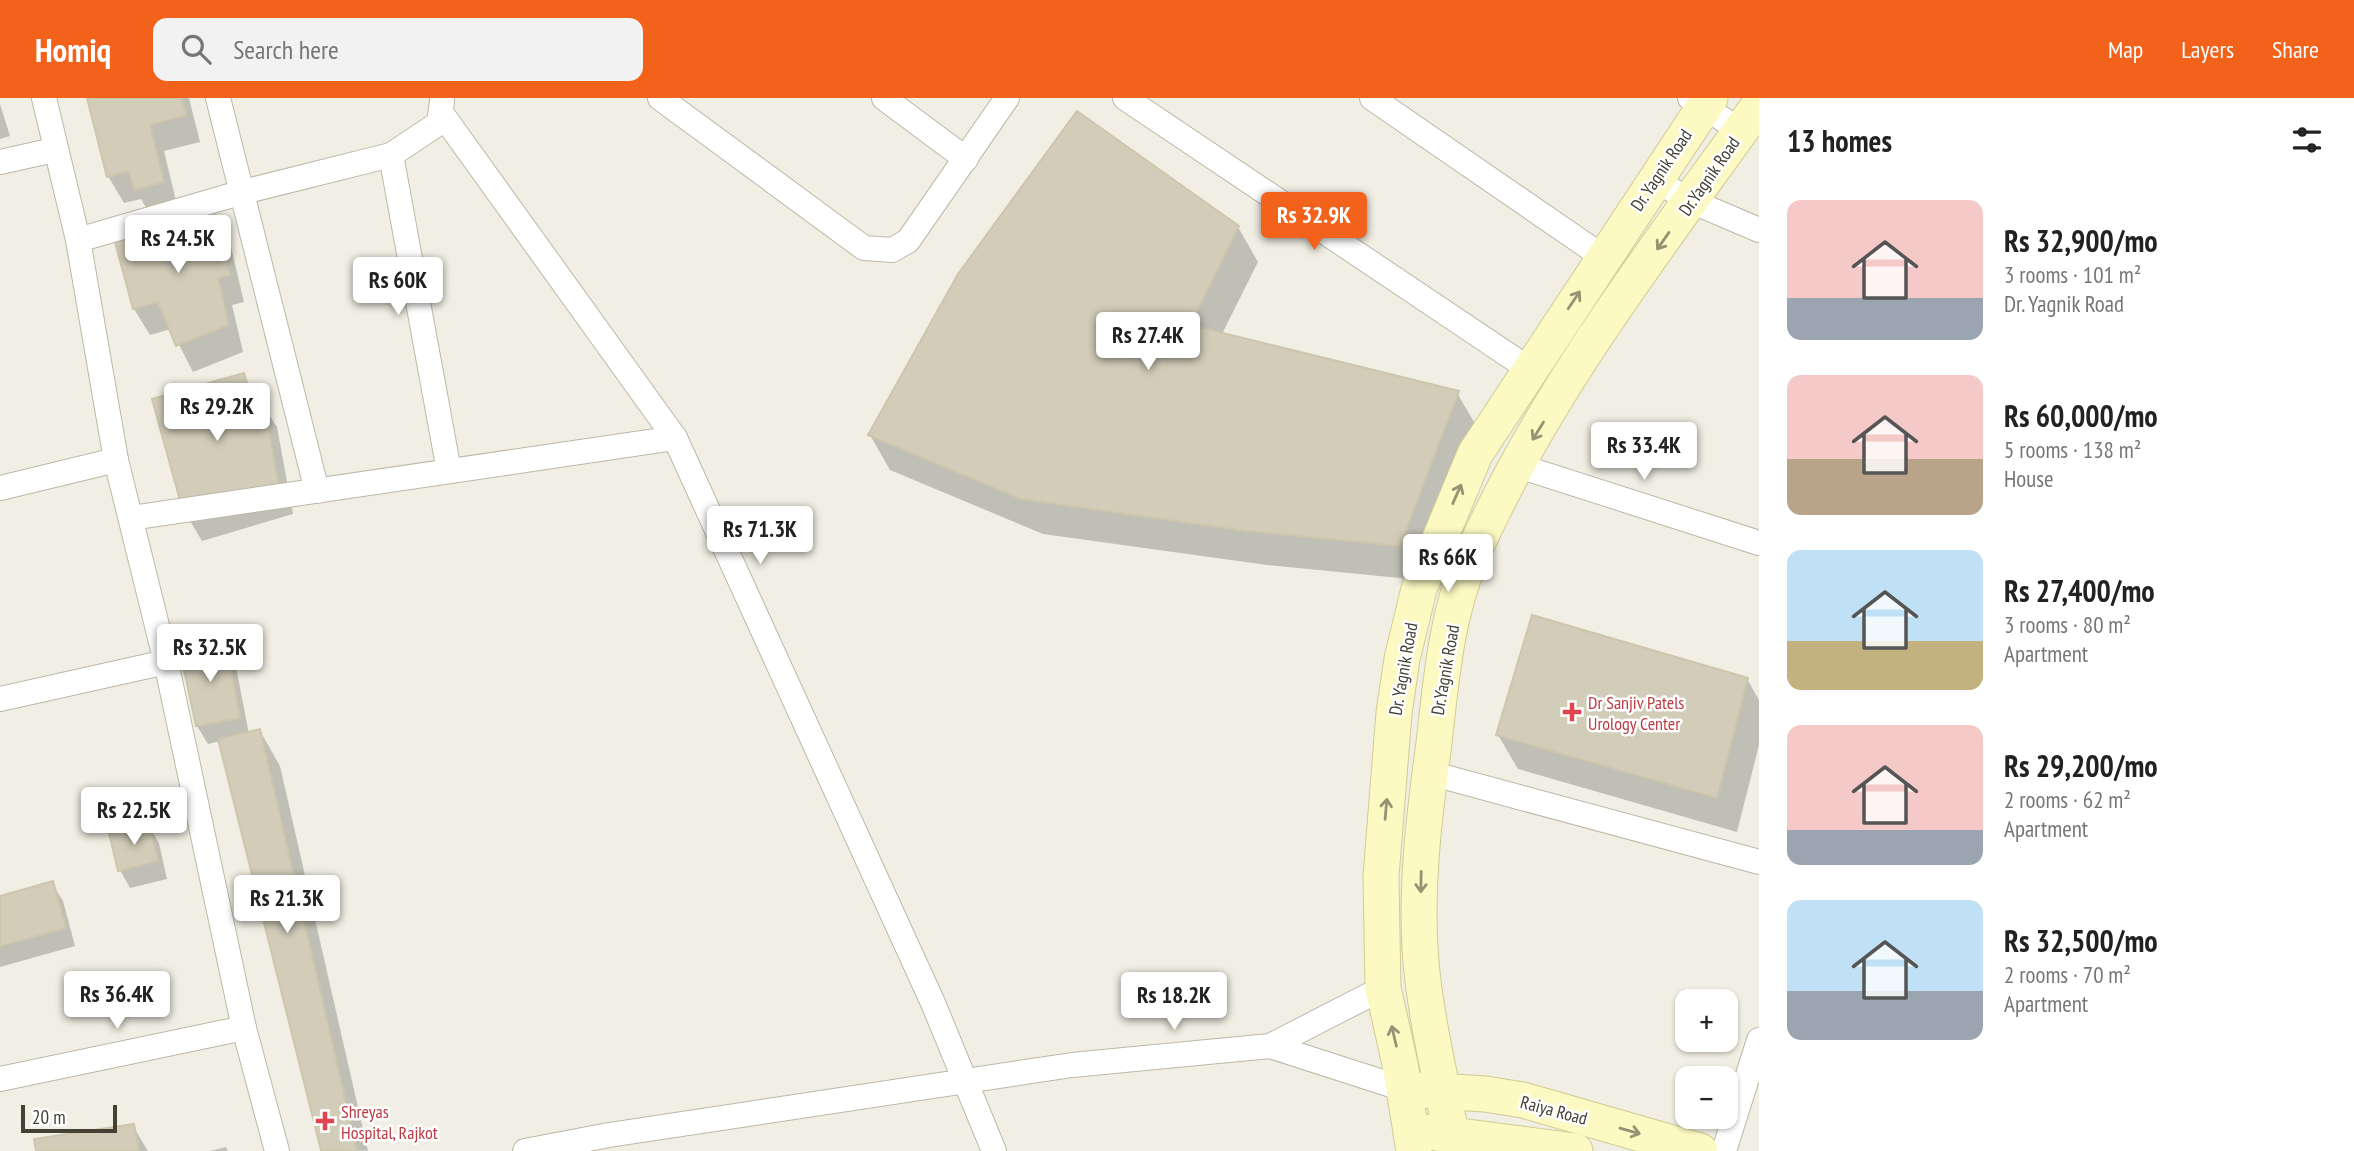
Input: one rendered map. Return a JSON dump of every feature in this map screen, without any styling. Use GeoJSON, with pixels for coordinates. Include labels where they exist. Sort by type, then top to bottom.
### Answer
{"type":"FeatureCollection","features":[{"type":"Feature","properties":{"kind":"street"},"geometry":{"type":"LineString","coordinates":[[44,98],[54,149],[78,240],[116,460],[166,662],[244,1028],[278,1151]]}},
{"type":"Feature","properties":{"kind":"street"},"geometry":{"type":"LineString","coordinates":[[218,98],[317,491]]}},
{"type":"Feature","properties":{"kind":"street"},"geometry":{"type":"LineString","coordinates":[[660,98],[864,248],[891,250],[908,241],[1007,98]]}},
{"type":"Feature","properties":{"kind":"street"},"geometry":{"type":"LineString","coordinates":[[884,98],[967,159]]}},
{"type":"Feature","properties":{"kind":"street"},"geometry":{"type":"LineString","coordinates":[[1125,98],[1529,369]]}},
{"type":"Feature","properties":{"kind":"street"},"geometry":{"type":"LineString","coordinates":[[1372,98],[1603,257]]}},
{"type":"Feature","properties":{"kind":"street"},"geometry":{"type":"LineString","coordinates":[[1701,101],[1750,118]]}},
{"type":"Feature","properties":{"kind":"street","name":"Dr. Yagnik Road"},"geometry":{"type":"LineString","coordinates":[[1412,1141],[1383,988],[1381,876],[1402,659],[1419,589],[1475,454],[1655,180],[1701,101]]}},
{"type":"Feature","properties":{"kind":"street"},"geometry":{"type":"LineString","coordinates":[[78,240],[243,192],[391,155],[439,123],[441,106]]}},
{"type":"Feature","properties":{"kind":"street"},"geometry":{"type":"LineString","coordinates":[[441,106],[675,438],[966,1081],[994,1151]]}},
{"type":"Feature","properties":{"kind":"street","name":"Dr.Yagnik Road"},"geometry":{"type":"LineString","coordinates":[[1453,1143],[1431,1034],[1420,948],[1421,864],[1445,647],[1470,561],[1516,465],[1595,341],[1750,118]]}},
{"type":"Feature","properties":{"kind":"street"},"geometry":{"type":"LineString","coordinates":[[0,162],[54,149]]}},
{"type":"Feature","properties":{"kind":"street"},"geometry":{"type":"LineString","coordinates":[[391,155],[449,471]]}},
{"type":"Feature","properties":{"kind":"street"},"geometry":{"type":"LineString","coordinates":[[1655,180],[1691,201],[1759,230]]}},
{"type":"Feature","properties":{"kind":"street"},"geometry":{"type":"LineString","coordinates":[[131,518],[675,438]]}},
{"type":"Feature","properties":{"kind":"street"},"geometry":{"type":"LineString","coordinates":[[0,488],[116,460]]}},
{"type":"Feature","properties":{"kind":"street"},"geometry":{"type":"LineString","coordinates":[[1516,465],[1759,543]]}},
{"type":"Feature","properties":{"kind":"street"},"geometry":{"type":"LineString","coordinates":[[0,698],[166,662]]}},
{"type":"Feature","properties":{"kind":"street"},"geometry":{"type":"LineString","coordinates":[[1430,773],[1759,862]]}},
{"type":"Feature","properties":{"kind":"street"},"geometry":{"type":"LineString","coordinates":[[1270,1046],[1383,988]]}},
{"type":"Feature","properties":{"kind":"street"},"geometry":{"type":"LineString","coordinates":[[0,1079],[244,1028]]}},
{"type":"Feature","properties":{"kind":"street"},"geometry":{"type":"LineString","coordinates":[[1724,1151],[1759,1040]]}},
{"type":"Feature","properties":{"kind":"street"},"geometry":{"type":"LineString","coordinates":[[525,1151],[609,1135],[966,1081],[1154,1055],[1270,1046],[1404,1089]]}},
{"type":"Feature","properties":{"kind":"street","name":"Raiya Road"},"geometry":{"type":"LineString","coordinates":[[1404,1089],[1523,1100],[1700,1151]]}},
{"type":"Feature","properties":{"kind":"street","name":"Raiya Road"},"geometry":{"type":"LineString","coordinates":[[1412,1141],[1575,1151]]}},
{"type":"Feature","properties":{"kind":"building"},"geometry":{"type":"Polygon","coordinates":[[[87,98],[182,98],[186,115],[150,125],[164,182],[134,190],[129,171],[107,177],[87,98]]]}},
{"type":"Feature","properties":{"kind":"building"},"geometry":{"type":"Polygon","coordinates":[[[1077,111],[1239,226],[1190,325],[1459,391],[1400,546],[1246,531],[1021,499],[868,435],[958,274],[1077,111]]]}},
{"type":"Feature","properties":{"kind":"building"},"geometry":{"type":"Polygon","coordinates":[[[216,215],[230,275],[218,278],[229,325],[176,346],[158,302],[133,309],[114,238],[216,215]]]}},
{"type":"Feature","properties":{"kind":"building"},"geometry":{"type":"Polygon","coordinates":[[[244,373],[252,401],[263,398],[279,487],[184,515],[152,399],[244,373]]]}},
{"type":"Feature","properties":{"kind":"building"},"geometry":{"type":"Polygon","coordinates":[[[1532,615],[1748,678],[1717,798],[1496,735],[1532,615]]]}},
{"type":"Feature","properties":{"kind":"building"},"geometry":{"type":"Polygon","coordinates":[[[226,642],[240,718],[196,726],[180,651],[226,642]]]}},
{"type":"Feature","properties":{"kind":"building"},"geometry":{"type":"Polygon","coordinates":[[[260,729],[357,1151],[321,1150],[218,739],[260,729]]]}},
{"type":"Feature","properties":{"kind":"building"},"geometry":{"type":"Polygon","coordinates":[[[149,823],[158,861],[118,871],[109,833],[149,823]]]}},
{"type":"Feature","properties":{"kind":"building"},"geometry":{"type":"Polygon","coordinates":[[[53,881],[66,928],[0,946],[0,896],[53,881]]]}},
{"type":"Feature","properties":{"kind":"building"},"geometry":{"type":"Polygon","coordinates":[[[134,1124],[139,1151],[36,1151],[34,1139],[134,1124]]]}},
{"type":"Feature","properties":{"kind":"place","name":"Dr Sanjiv Patels Urology Center"},"geometry":{"type":"Point","coordinates":[1572,712]}},
{"type":"Feature","properties":{"kind":"place","name":"Shreyas Hospital, Rajkot"},"geometry":{"type":"Point","coordinates":[325,1121]}}]}
